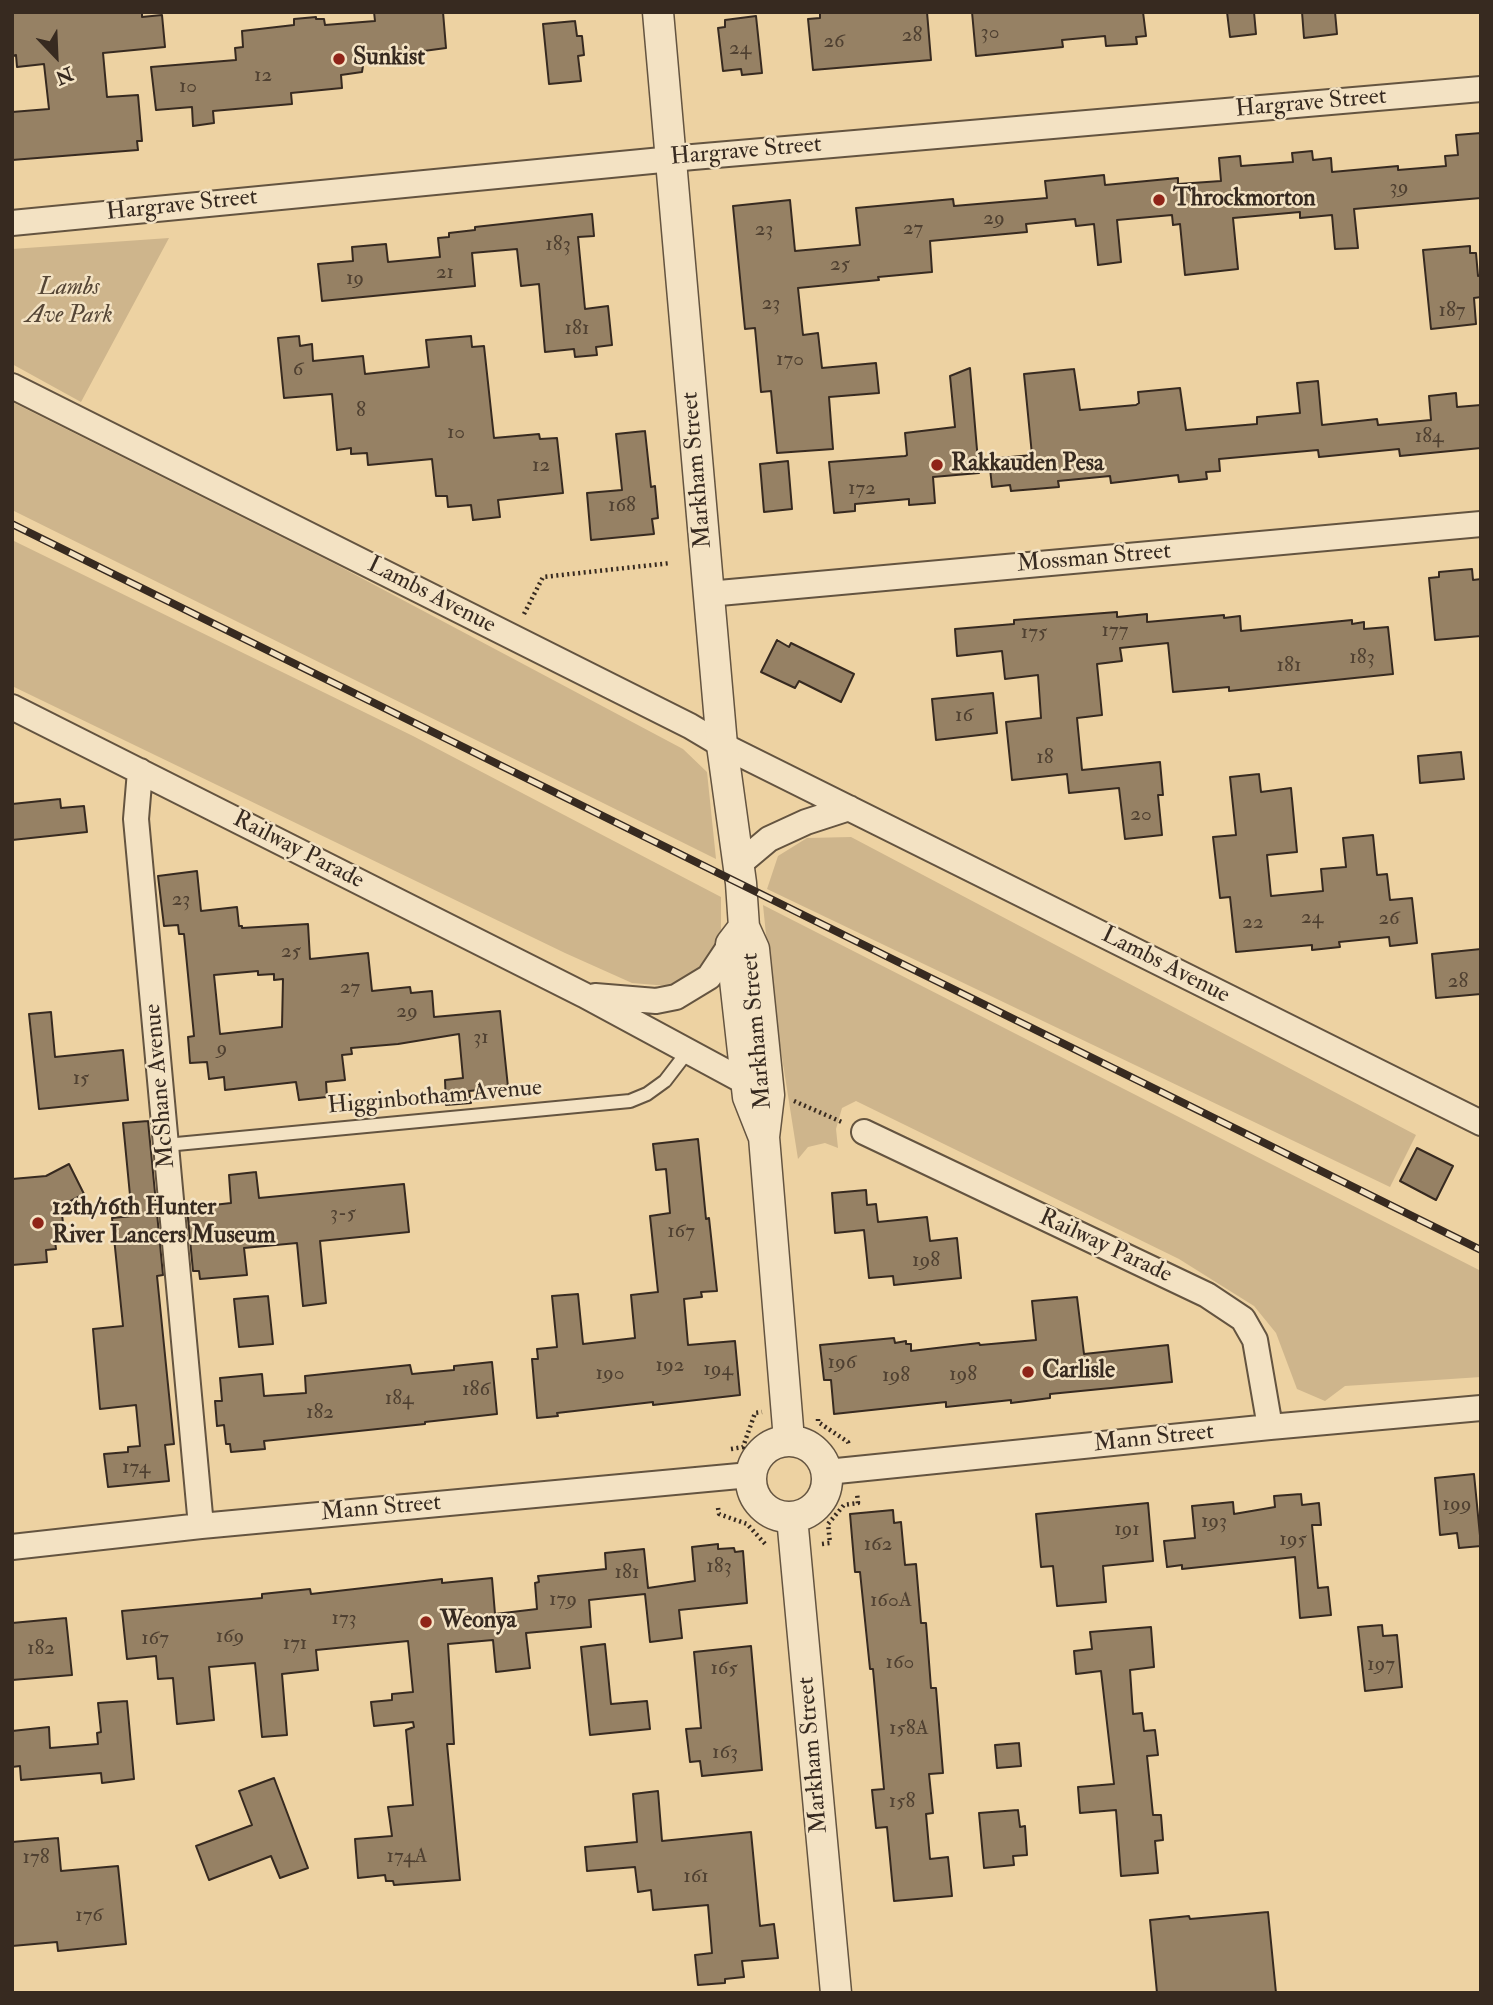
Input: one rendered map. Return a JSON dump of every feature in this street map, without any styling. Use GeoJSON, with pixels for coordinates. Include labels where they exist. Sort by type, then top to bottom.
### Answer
{"type":"FeatureCollection","features":[{"type":"Feature","properties":{"kind":"street","name":"Markham Street"},"geometry":{"type":"LineString","coordinates":[[658,12],[722,746],[738,865],[738,936],[746,1082],[748,1097],[764,1137]]}},
{"type":"Feature","properties":{"kind":"street","name":"Hargrave Street"},"geometry":{"type":"LineString","coordinates":[[12,223],[672,159],[1481,89]]}},
{"type":"Feature","properties":{"kind":"street","name":"Lambs Avenue"},"geometry":{"type":"LineString","coordinates":[[12,386],[666,714],[722,746],[1481,1124]]}},
{"type":"Feature","properties":{"kind":"street","name":"Mossman Street"},"geometry":{"type":"LineString","coordinates":[[708,594],[1481,524]]}},
{"type":"Feature","properties":{"kind":"street","name":"Railway Parade"},"geometry":{"type":"LineString","coordinates":[[12,707],[584,995],[746,1082]]}},
{"type":"Feature","properties":{"kind":"street","name":"McShane Avenue"},"geometry":{"type":"LineString","coordinates":[[140,771],[136,819],[201,1527]]}},
{"type":"Feature","properties":{"kind":"street"},"geometry":{"type":"LineString","coordinates":[[738,865],[769,839],[806,822],[849,808]]}},
{"type":"Feature","properties":{"kind":"street","name":"Markham Street"},"geometry":{"type":"LineString","coordinates":[[738,936],[754,949],[769,1095],[764,1137],[789,1440]]}},
{"type":"Feature","properties":{"kind":"street","name":"Railway Parade"},"geometry":{"type":"LineString","coordinates":[[584,995],[656,1002],[676,997],[709,977],[738,936]]}},
{"type":"Feature","properties":{"kind":"street","name":"Railway Parade"},"geometry":{"type":"LineString","coordinates":[[864,1132],[1207,1295],[1243,1319],[1255,1340],[1270,1427]]}},
{"type":"Feature","properties":{"kind":"street","name":"Mann Street"},"geometry":{"type":"LineString","coordinates":[[827,1472],[1481,1408]]}},
{"type":"Feature","properties":{"kind":"street"},"geometry":{"type":"LineString","coordinates":[[789,1440],[807,1445],[817,1452],[824,1461],[827,1472],[823,1497],[815,1507],[792,1517],[768,1511],[752,1492],[750,1475],[757,1458],[764,1450],[773,1444],[789,1440]]}},
{"type":"Feature","properties":{"kind":"street","name":"Mann Street"},"geometry":{"type":"LineString","coordinates":[[12,1547],[750,1475]]}},
{"type":"Feature","properties":{"kind":"street","name":"Markham Street"},"geometry":{"type":"LineString","coordinates":[[792,1517],[836,1993]]}},
{"type":"Feature","properties":{"kind":"lane","name":"Higginbotham Avenue"},"geometry":{"type":"LineString","coordinates":[[166,1145],[630,1101],[648,1094],[665,1081],[688,1051]]}},
{"type":"Feature","properties":{"kind":"path"},"geometry":{"type":"LineString","coordinates":[[520,623],[543,577],[671,563]]}},
{"type":"Feature","properties":{"kind":"path"},"geometry":{"type":"LineString","coordinates":[[792,1100],[840,1122]]}},
{"type":"Feature","properties":{"kind":"path"},"geometry":{"type":"LineString","coordinates":[[724,1451],[743,1447],[755,1413],[762,1412]]}},
{"type":"Feature","properties":{"kind":"path"},"geometry":{"type":"LineString","coordinates":[[817,1413],[818,1422],[849,1442],[849,1447]]}},
{"type":"Feature","properties":{"kind":"path"},"geometry":{"type":"LineString","coordinates":[[822,1544],[830,1543],[828,1524],[844,1505],[858,1503],[858,1496]]}},
{"type":"Feature","properties":{"kind":"path"},"geometry":{"type":"LineString","coordinates":[[719,1508],[719,1514],[747,1524],[770,1549]]}},
{"type":"Feature","properties":{"kind":"green space","name":"Lambs Ave Park"},"geometry":{"type":"Polygon","coordinates":[[[169,238],[81,402],[12,364],[12,249],[169,238]]]}},
{"type":"Feature","properties":{"kind":"green space"},"geometry":{"type":"Polygon","coordinates":[[[12,402],[335,564],[683,749],[707,772],[716,859],[12,510],[12,402]]]}},
{"type":"Feature","properties":{"kind":"green space"},"geometry":{"type":"Polygon","coordinates":[[[12,540],[413,736],[721,897],[721,935],[707,963],[691,977],[668,986],[632,983],[12,686],[12,540]]]}},
{"type":"Feature","properties":{"kind":"green space"},"geometry":{"type":"Polygon","coordinates":[[[851,837],[1416,1135],[1390,1187],[767,889],[778,856],[807,838],[851,837]]]}},
{"type":"Feature","properties":{"kind":"green space"},"geometry":{"type":"Polygon","coordinates":[[[763,905],[1481,1271],[1481,1377],[1345,1386],[1325,1401],[1297,1389],[1276,1333],[1254,1306],[1179,1259],[856,1101],[842,1108],[836,1129],[838,1148],[825,1143],[808,1147],[798,1159],[772,994],[763,905]]]}},
{"type":"Feature","properties":{"kind":"building"},"geometry":{"type":"Polygon","coordinates":[[[12,12],[142,12],[142,17],[162,15],[165,47],[103,53],[107,97],[138,95],[142,141],[137,141],[138,150],[12,160],[12,112],[49,109],[44,64],[17,67],[16,55],[12,56],[12,12]]]}},
{"type":"Feature","properties":{"kind":"building"},"geometry":{"type":"Polygon","coordinates":[[[374,12],[443,12],[446,48],[364,59],[362,72],[341,75],[342,88],[291,93],[292,104],[213,111],[214,123],[193,126],[192,107],[156,110],[151,67],[236,60],[235,48],[243,47],[242,31],[294,25],[294,19],[316,17],[324,19],[325,25],[375,21],[374,12]]]}},
{"type":"Feature","properties":{"kind":"building"},"geometry":{"type":"Polygon","coordinates":[[[820,12],[927,12],[931,60],[813,70],[808,19],[820,18],[820,12]]]}},
{"type":"Feature","properties":{"kind":"building"},"geometry":{"type":"Polygon","coordinates":[[[972,12],[1143,12],[1146,36],[1136,37],[1137,44],[1106,46],[1105,36],[1062,40],[1063,47],[976,56],[972,12]]]}},
{"type":"Feature","properties":{"kind":"building"},"geometry":{"type":"Polygon","coordinates":[[[1227,12],[1254,12],[1256,34],[1230,37],[1227,12]]]}},
{"type":"Feature","properties":{"kind":"building"},"geometry":{"type":"Polygon","coordinates":[[[1302,12],[1335,12],[1337,34],[1304,38],[1302,12]]]}},
{"type":"Feature","properties":{"kind":"building"},"geometry":{"type":"Polygon","coordinates":[[[756,16],[762,73],[742,75],[741,69],[723,71],[718,28],[725,27],[725,20],[756,16]]]}},
{"type":"Feature","properties":{"kind":"building"},"geometry":{"type":"Polygon","coordinates":[[[575,21],[577,36],[582,36],[584,55],[578,56],[581,81],[549,84],[543,24],[575,21]]]}},
{"type":"Feature","properties":{"kind":"building"},"geometry":{"type":"Polygon","coordinates":[[[1481,133],[1481,198],[1354,209],[1358,248],[1335,249],[1332,215],[1300,218],[1300,212],[1233,218],[1238,269],[1185,275],[1180,224],[1173,225],[1172,215],[1117,220],[1121,262],[1098,265],[1094,224],[1076,226],[1075,219],[1026,224],[1027,232],[930,241],[932,272],[798,288],[803,335],[818,333],[822,368],[876,363],[879,393],[829,397],[833,449],[777,453],[771,391],[761,392],[755,328],[745,329],[733,206],[790,200],[795,251],[860,245],[856,208],[953,199],[954,206],[1047,198],[1045,181],[1104,175],[1105,185],[1178,178],[1178,184],[1221,181],[1219,158],[1240,156],[1241,166],[1293,162],[1292,153],[1312,151],[1313,160],[1331,158],[1332,172],[1398,166],[1398,170],[1446,166],[1445,156],[1458,155],[1456,135],[1481,133]]]}},
{"type":"Feature","properties":{"kind":"building"},"geometry":{"type":"Polygon","coordinates":[[[592,214],[594,236],[578,237],[585,309],[608,306],[612,345],[596,347],[597,355],[575,357],[574,349],[545,352],[539,284],[521,286],[517,249],[472,253],[475,286],[322,301],[318,264],[353,261],[352,247],[386,244],[388,262],[440,257],[438,238],[449,237],[449,233],[475,230],[475,227],[592,214]]]}},
{"type":"Feature","properties":{"kind":"building"},"geometry":{"type":"Polygon","coordinates":[[[1470,246],[1470,253],[1476,253],[1478,276],[1481,275],[1481,297],[1474,298],[1476,324],[1431,329],[1423,250],[1470,246]]]}},
{"type":"Feature","properties":{"kind":"building"},"geometry":{"type":"Polygon","coordinates":[[[299,336],[300,346],[312,344],[313,361],[363,356],[365,374],[429,367],[426,340],[471,336],[472,347],[484,346],[494,438],[539,434],[540,439],[557,438],[563,493],[498,500],[500,517],[473,520],[471,505],[448,507],[447,496],[436,496],[432,459],[368,465],[367,453],[351,454],[351,448],[337,450],[332,394],[284,398],[278,338],[299,336]]]}},
{"type":"Feature","properties":{"kind":"building"},"geometry":{"type":"Polygon","coordinates":[[[970,368],[979,473],[933,477],[935,503],[909,505],[909,499],[855,504],[855,511],[834,513],[829,462],[905,456],[905,433],[955,427],[950,376],[970,368]]]}},
{"type":"Feature","properties":{"kind":"building"},"geometry":{"type":"Polygon","coordinates":[[[1074,369],[1080,410],[1136,405],[1139,403],[1138,392],[1180,388],[1186,430],[1257,424],[1257,417],[1300,413],[1297,383],[1318,381],[1322,425],[1377,419],[1378,425],[1431,420],[1429,396],[1456,393],[1457,407],[1481,405],[1481,448],[1400,456],[1399,449],[1319,457],[1318,450],[1219,459],[1220,471],[1206,472],[1207,479],[1179,482],[1178,475],[1111,483],[1110,476],[1058,481],[1059,487],[1011,491],[1010,485],[992,487],[989,459],[1032,455],[1024,374],[1074,369]]]}},
{"type":"Feature","properties":{"kind":"building"},"geometry":{"type":"Polygon","coordinates":[[[645,431],[651,487],[655,486],[658,518],[652,519],[654,534],[591,540],[587,493],[622,490],[616,434],[645,431]]]}},
{"type":"Feature","properties":{"kind":"building"},"geometry":{"type":"Polygon","coordinates":[[[788,461],[792,509],[764,512],[760,464],[788,461]]]}},
{"type":"Feature","properties":{"kind":"building"},"geometry":{"type":"Polygon","coordinates":[[[1472,569],[1473,580],[1481,579],[1481,636],[1435,640],[1429,578],[1439,577],[1439,572],[1472,569]]]}},
{"type":"Feature","properties":{"kind":"building"},"geometry":{"type":"Polygon","coordinates":[[[1117,612],[1117,617],[1147,614],[1147,622],[1240,616],[1241,631],[1352,620],[1352,624],[1364,622],[1364,629],[1388,627],[1393,674],[1229,691],[1229,687],[1173,692],[1168,643],[1120,648],[1122,661],[1097,664],[1102,715],[1077,718],[1082,770],[1160,762],[1163,795],[1158,795],[1162,835],[1125,839],[1119,788],[1069,793],[1067,774],[1012,780],[1006,722],[1041,718],[1038,675],[1005,679],[1002,651],[957,656],[955,629],[1014,624],[1014,620],[1117,612]]]}},
{"type":"Feature","properties":{"kind":"building"},"geometry":{"type":"Polygon","coordinates":[[[777,640],[789,647],[791,643],[854,674],[841,702],[799,681],[795,688],[761,672],[777,640]]]}},
{"type":"Feature","properties":{"kind":"building"},"geometry":{"type":"Polygon","coordinates":[[[993,693],[997,733],[936,740],[932,699],[993,693]]]}},
{"type":"Feature","properties":{"kind":"building"},"geometry":{"type":"Polygon","coordinates":[[[1461,752],[1464,779],[1420,783],[1418,756],[1461,752]]]}},
{"type":"Feature","properties":{"kind":"building"},"geometry":{"type":"Polygon","coordinates":[[[1259,774],[1261,792],[1291,788],[1297,852],[1267,855],[1271,896],[1323,891],[1321,869],[1346,867],[1343,838],[1373,835],[1377,875],[1387,874],[1390,900],[1412,898],[1417,943],[1390,946],[1389,937],[1339,942],[1340,947],[1312,950],[1312,945],[1236,952],[1230,897],[1220,898],[1213,837],[1236,835],[1230,777],[1259,774]]]}},
{"type":"Feature","properties":{"kind":"building"},"geometry":{"type":"Polygon","coordinates":[[[60,799],[61,808],[84,806],[87,832],[12,840],[12,804],[60,799]]]}},
{"type":"Feature","properties":{"kind":"building"},"geometry":{"type":"Polygon","coordinates":[[[197,871],[201,911],[237,907],[239,926],[242,928],[308,924],[310,959],[368,953],[372,991],[410,987],[411,993],[432,991],[434,1017],[500,1011],[508,1087],[469,1091],[471,1103],[446,1105],[445,1080],[463,1078],[459,1034],[351,1048],[352,1054],[342,1055],[345,1080],[326,1082],[327,1097],[299,1100],[296,1082],[225,1090],[224,1077],[209,1079],[207,1062],[190,1063],[188,1037],[194,1036],[184,934],[179,934],[178,925],[164,926],[158,876],[197,871]],[[258,971],[214,975],[220,1034],[282,1027],[283,979],[274,980],[274,974],[258,975],[258,971]]]}},
{"type":"Feature","properties":{"kind":"building"},"geometry":{"type":"Polygon","coordinates":[[[1481,949],[1481,994],[1436,998],[1432,954],[1481,949]]]}},
{"type":"Feature","properties":{"kind":"building"},"geometry":{"type":"Polygon","coordinates":[[[51,1012],[55,1057],[123,1050],[128,1100],[39,1109],[29,1014],[51,1012]]]}},
{"type":"Feature","properties":{"kind":"building"},"geometry":{"type":"Polygon","coordinates":[[[148,1121],[163,1275],[157,1276],[174,1444],[165,1445],[169,1481],[108,1487],[104,1454],[128,1452],[128,1447],[140,1446],[136,1405],[100,1409],[93,1329],[123,1326],[112,1218],[132,1216],[123,1123],[148,1121]]]}},
{"type":"Feature","properties":{"kind":"building"},"geometry":{"type":"Polygon","coordinates":[[[698,1139],[717,1291],[701,1292],[702,1297],[684,1299],[688,1345],[735,1341],[740,1395],[653,1405],[653,1402],[557,1413],[558,1416],[537,1418],[532,1359],[538,1359],[537,1349],[557,1347],[552,1296],[578,1294],[583,1344],[635,1338],[631,1295],[658,1292],[650,1216],[670,1213],[666,1169],[656,1170],[653,1144],[698,1139]]]}},
{"type":"Feature","properties":{"kind":"building"},"geometry":{"type":"Polygon","coordinates":[[[1417,1148],[1453,1166],[1436,1200],[1400,1181],[1417,1148]]]}},
{"type":"Feature","properties":{"kind":"building","name":"12th/16th Hunter River Lancers Museum"},"geometry":{"type":"Polygon","coordinates":[[[69,1164],[84,1194],[61,1206],[65,1240],[55,1241],[56,1249],[46,1250],[47,1262],[12,1265],[12,1179],[46,1176],[69,1164]]]}},
{"type":"Feature","properties":{"kind":"building"},"geometry":{"type":"Polygon","coordinates":[[[256,1172],[259,1198],[404,1184],[409,1232],[320,1241],[326,1303],[303,1306],[297,1243],[244,1248],[247,1275],[200,1279],[199,1271],[193,1271],[187,1208],[231,1203],[229,1175],[256,1172]]]}},
{"type":"Feature","properties":{"kind":"building"},"geometry":{"type":"Polygon","coordinates":[[[866,1190],[867,1205],[876,1204],[878,1222],[927,1217],[930,1241],[957,1238],[961,1278],[894,1285],[893,1276],[869,1278],[864,1230],[835,1233],[832,1193],[866,1190]]]}},
{"type":"Feature","properties":{"kind":"building"},"geometry":{"type":"Polygon","coordinates":[[[268,1296],[273,1344],[239,1347],[234,1299],[268,1296]]]}},
{"type":"Feature","properties":{"kind":"building"},"geometry":{"type":"Polygon","coordinates":[[[1077,1297],[1084,1354],[1168,1345],[1172,1382],[1050,1394],[1050,1398],[1011,1403],[1011,1400],[946,1407],[946,1402],[834,1414],[831,1380],[824,1380],[820,1345],[894,1338],[895,1343],[906,1341],[906,1344],[911,1344],[911,1351],[1036,1340],[1032,1301],[1077,1297]]]}},
{"type":"Feature","properties":{"kind":"building"},"geometry":{"type":"Polygon","coordinates":[[[492,1362],[497,1414],[264,1441],[265,1449],[231,1452],[230,1444],[226,1444],[224,1425],[217,1426],[215,1401],[222,1401],[220,1378],[262,1374],[264,1396],[306,1393],[305,1376],[410,1365],[412,1374],[454,1370],[454,1366],[492,1362]]]}},
{"type":"Feature","properties":{"kind":"building"},"geometry":{"type":"Polygon","coordinates":[[[1474,1474],[1481,1546],[1459,1548],[1457,1533],[1440,1535],[1435,1478],[1474,1474]]]}},
{"type":"Feature","properties":{"kind":"building"},"geometry":{"type":"Polygon","coordinates":[[[1301,1494],[1302,1505],[1319,1503],[1321,1525],[1312,1525],[1318,1588],[1328,1587],[1331,1615],[1300,1618],[1295,1557],[1182,1569],[1182,1565],[1167,1567],[1164,1541],[1195,1538],[1192,1506],[1233,1502],[1234,1514],[1275,1507],[1274,1496],[1301,1494]]]}},
{"type":"Feature","properties":{"kind":"building"},"geometry":{"type":"Polygon","coordinates":[[[1148,1503],[1153,1561],[1103,1566],[1106,1602],[1057,1606],[1053,1566],[1041,1567],[1036,1514],[1148,1503]]]}},
{"type":"Feature","properties":{"kind":"building"},"geometry":{"type":"Polygon","coordinates":[[[893,1510],[894,1523],[901,1522],[905,1565],[916,1564],[921,1623],[926,1623],[931,1688],[936,1688],[943,1773],[929,1774],[933,1813],[926,1814],[930,1859],[948,1857],[952,1896],[894,1901],[887,1827],[876,1828],[872,1790],[884,1789],[873,1669],[870,1669],[860,1572],[855,1572],[850,1514],[893,1510]]]}},
{"type":"Feature","properties":{"kind":"building"},"geometry":{"type":"Polygon","coordinates":[[[718,1544],[718,1549],[734,1548],[735,1552],[743,1551],[747,1603],[679,1610],[682,1638],[650,1642],[645,1594],[589,1600],[591,1627],[526,1633],[530,1668],[496,1672],[493,1640],[448,1644],[454,1744],[447,1744],[460,1880],[394,1885],[393,1881],[386,1881],[385,1875],[358,1878],[355,1839],[392,1836],[388,1807],[413,1805],[406,1730],[414,1727],[413,1722],[374,1726],[371,1702],[392,1700],[392,1694],[413,1692],[408,1641],[316,1650],[318,1670],[282,1674],[287,1735],[262,1737],[255,1663],[209,1667],[214,1720],[177,1724],[173,1678],[158,1679],[156,1656],[127,1659],[122,1611],[262,1598],[262,1594],[310,1589],[311,1594],[442,1579],[442,1583],[492,1578],[495,1614],[537,1609],[535,1583],[539,1582],[538,1576],[606,1569],[605,1553],[644,1549],[648,1588],[695,1581],[692,1547],[718,1544]]]}},
{"type":"Feature","properties":{"kind":"building"},"geometry":{"type":"Polygon","coordinates":[[[66,1618],[72,1675],[12,1680],[12,1623],[66,1618]]]}},
{"type":"Feature","properties":{"kind":"building"},"geometry":{"type":"Polygon","coordinates":[[[1382,1625],[1383,1636],[1397,1635],[1402,1687],[1365,1691],[1358,1627],[1382,1625]]]}},
{"type":"Feature","properties":{"kind":"building"},"geometry":{"type":"Polygon","coordinates":[[[1151,1627],[1154,1667],[1130,1670],[1133,1714],[1142,1713],[1144,1731],[1155,1730],[1158,1755],[1147,1756],[1153,1815],[1161,1815],[1163,1840],[1155,1841],[1158,1873],[1121,1876],[1116,1810],[1080,1813],[1078,1787],[1114,1784],[1101,1671],[1076,1674],[1074,1651],[1092,1649],[1090,1632],[1151,1627]]]}},
{"type":"Feature","properties":{"kind":"building"},"geometry":{"type":"Polygon","coordinates":[[[605,1644],[611,1704],[647,1701],[650,1729],[590,1735],[581,1647],[605,1644]]]}},
{"type":"Feature","properties":{"kind":"building"},"geometry":{"type":"Polygon","coordinates":[[[751,1646],[762,1770],[702,1776],[700,1761],[690,1762],[686,1729],[701,1728],[694,1652],[751,1646]]]}},
{"type":"Feature","properties":{"kind":"building"},"geometry":{"type":"Polygon","coordinates":[[[127,1701],[134,1779],[102,1783],[101,1773],[21,1780],[20,1766],[12,1767],[12,1731],[49,1727],[50,1748],[98,1744],[97,1733],[101,1732],[98,1703],[127,1701]]]}},
{"type":"Feature","properties":{"kind":"building"},"geometry":{"type":"Polygon","coordinates":[[[1019,1743],[1021,1766],[997,1768],[995,1745],[1019,1743]]]}},
{"type":"Feature","properties":{"kind":"building"},"geometry":{"type":"Polygon","coordinates":[[[274,1778],[308,1868],[280,1878],[271,1856],[209,1880],[196,1846],[252,1825],[239,1791],[274,1778]]]}},
{"type":"Feature","properties":{"kind":"building"},"geometry":{"type":"Polygon","coordinates":[[[658,1791],[662,1841],[751,1832],[760,1926],[774,1924],[778,1958],[742,1961],[744,1977],[725,1979],[725,1983],[698,1985],[695,1955],[712,1953],[708,1905],[653,1910],[651,1890],[638,1892],[635,1867],[587,1871],[585,1847],[637,1842],[633,1794],[658,1791]]]}},
{"type":"Feature","properties":{"kind":"building"},"geometry":{"type":"Polygon","coordinates":[[[1018,1810],[1020,1827],[1025,1826],[1027,1855],[1013,1856],[1014,1865],[984,1868],[979,1813],[1018,1810]]]}},
{"type":"Feature","properties":{"kind":"building"},"geometry":{"type":"Polygon","coordinates":[[[58,1838],[61,1871],[118,1866],[126,1944],[58,1951],[57,1942],[12,1946],[12,1842],[58,1838]]]}},
{"type":"Feature","properties":{"kind":"building"},"geometry":{"type":"Polygon","coordinates":[[[1268,1912],[1276,1993],[1157,1993],[1150,1920],[1268,1912]]]}},
{"type":"Feature","properties":{"kind":"railway"},"geometry":{"type":"LineString","coordinates":[[12,524],[1481,1250]]}},
{"type":"Feature","properties":{"kind":"place","name":"Sunkist"},"geometry":{"type":"Point","coordinates":[339,59]}},
{"type":"Feature","properties":{"kind":"place","name":"Throckmorton"},"geometry":{"type":"Point","coordinates":[1159,200]}},
{"type":"Feature","properties":{"kind":"place","name":"Rakkauden Pesa"},"geometry":{"type":"Point","coordinates":[937,465]}},
{"type":"Feature","properties":{"kind":"place","name":"12th/16th Hunter River Lancers Museum"},"geometry":{"type":"Point","coordinates":[38,1223]}},
{"type":"Feature","properties":{"kind":"place","name":"Carlisle"},"geometry":{"type":"Point","coordinates":[1028,1372]}},
{"type":"Feature","properties":{"kind":"place","name":"Weonya"},"geometry":{"type":"Point","coordinates":[426,1622]}}]}
